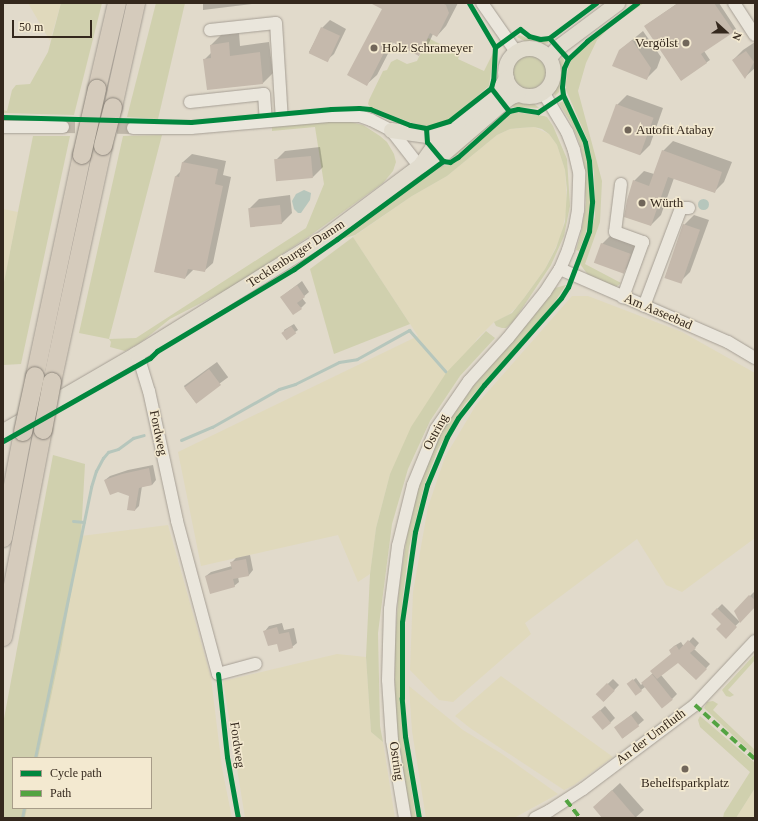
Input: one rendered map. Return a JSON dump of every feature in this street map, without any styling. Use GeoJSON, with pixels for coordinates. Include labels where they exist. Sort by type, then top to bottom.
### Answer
{"type":"FeatureCollection","features":[{"type":"Feature","properties":{"kind":"highway"},"geometry":{"type":"LineString","coordinates":[[3,538],[23,432],[82,155],[117,3]]}},
{"type":"Feature","properties":{"kind":"highway"},"geometry":{"type":"LineString","coordinates":[[3,637],[52,382],[103,146],[136,3]]}},
{"type":"Feature","properties":{"kind":"main road"},"geometry":{"type":"LineString","coordinates":[[549,57],[558,47],[617,3]]}},
{"type":"Feature","properties":{"kind":"main road"},"geometry":{"type":"LineString","coordinates":[[530,48],[537,49],[549,57],[554,72],[549,87],[543,92],[531,97],[518,94],[508,85],[506,78],[507,64],[516,52],[530,48]]}},
{"type":"Feature","properties":{"kind":"main road","name":"Tecklenburger Damm"},"geometry":{"type":"LineString","coordinates":[[419,166],[432,148],[496,94],[506,78]]}},
{"type":"Feature","properties":{"kind":"main road","name":"Tecklenburger Damm"},"geometry":{"type":"LineString","coordinates":[[3,431],[136,354],[324,237],[419,166],[440,157],[503,102],[511,96],[518,94]]}},
{"type":"Feature","properties":{"kind":"main road"},"geometry":{"type":"LineString","coordinates":[[392,130],[416,135],[433,135],[464,122]]}},
{"type":"Feature","properties":{"kind":"street"},"geometry":{"type":"LineString","coordinates":[[482,3],[516,52]]}},
{"type":"Feature","properties":{"kind":"street"},"geometry":{"type":"LineString","coordinates":[[734,3],[755,35]]}},
{"type":"Feature","properties":{"kind":"street"},"geometry":{"type":"LineString","coordinates":[[210,30],[276,23],[282,120]]}},
{"type":"Feature","properties":{"kind":"street","name":"Ostring"},"geometry":{"type":"LineString","coordinates":[[405,818],[392,740],[388,680],[390,609],[398,546],[413,485],[436,429],[451,404],[469,381],[508,338],[545,292],[560,269],[575,227],[580,190],[579,172],[574,150],[567,132],[543,92]]}},
{"type":"Feature","properties":{"kind":"street"},"geometry":{"type":"LineString","coordinates":[[190,102],[264,94],[266,121]]}},
{"type":"Feature","properties":{"kind":"street"},"geometry":{"type":"LineString","coordinates":[[133,128],[191,128],[345,115],[371,120],[392,130],[419,166]]}},
{"type":"Feature","properties":{"kind":"street"},"geometry":{"type":"LineString","coordinates":[[3,127],[63,127]]}},
{"type":"Feature","properties":{"kind":"street"},"geometry":{"type":"LineString","coordinates":[[621,184],[614,232],[643,242],[623,297]]}},
{"type":"Feature","properties":{"kind":"street"},"geometry":{"type":"LineString","coordinates":[[644,306],[681,208],[689,208]]}},
{"type":"Feature","properties":{"kind":"street","name":"Am Aaseebad"},"geometry":{"type":"LineString","coordinates":[[560,269],[728,342],[755,358]]}},
{"type":"Feature","properties":{"kind":"street","name":"Fordweg"},"geometry":{"type":"LineString","coordinates":[[136,354],[149,391],[177,521],[218,674],[256,664]]}},
{"type":"Feature","properties":{"kind":"street","name":"An der Umfluth"},"geometry":{"type":"LineString","coordinates":[[535,818],[549,811],[583,789],[695,705],[755,641]]}},
{"type":"Feature","properties":{"kind":"shaded area"},"geometry":{"type":"Polygon","coordinates":[[[28,3],[61,3],[50,41],[28,3]]]}},
{"type":"Feature","properties":{"kind":"shaded area"},"geometry":{"type":"Polygon","coordinates":[[[534,127],[549,134],[557,145],[565,170],[567,207],[561,236],[545,269],[518,306],[508,315],[494,322],[477,339],[390,474],[376,528],[370,574],[358,582],[338,535],[201,566],[178,452],[418,336],[353,237],[412,196],[447,176],[497,135],[510,129],[534,127]]]}},
{"type":"Feature","properties":{"kind":"shaded area"},"geometry":{"type":"Polygon","coordinates":[[[304,190],[311,193],[310,200],[301,213],[298,213],[294,209],[292,201],[296,194],[304,190]]]}},
{"type":"Feature","properties":{"kind":"shaded area"},"geometry":{"type":"Polygon","coordinates":[[[703,198],[707,200],[709,204],[707,208],[703,210],[699,208],[697,204],[699,200],[703,198]]]}},
{"type":"Feature","properties":{"kind":"shaded area"},"geometry":{"type":"Polygon","coordinates":[[[3,209],[18,212],[3,287],[3,209]]]}},
{"type":"Feature","properties":{"kind":"shaded area"},"geometry":{"type":"Polygon","coordinates":[[[572,296],[588,296],[682,332],[755,373],[755,538],[682,592],[666,585],[637,539],[525,623],[531,634],[453,702],[439,700],[410,670],[413,592],[428,507],[445,457],[476,405],[572,296]]]}},
{"type":"Feature","properties":{"kind":"shaded area"},"geometry":{"type":"Polygon","coordinates":[[[168,525],[211,678],[222,768],[232,818],[25,818],[27,809],[152,809],[152,757],[38,757],[61,650],[81,536],[168,525]]]}},
{"type":"Feature","properties":{"kind":"shaded area"},"geometry":{"type":"Polygon","coordinates":[[[337,654],[366,657],[371,732],[383,742],[395,818],[245,818],[223,681],[337,654]]]}},
{"type":"Feature","properties":{"kind":"shaded area"},"geometry":{"type":"Polygon","coordinates":[[[501,676],[613,757],[574,785],[564,790],[470,728],[455,716],[501,676]]]}},
{"type":"Feature","properties":{"kind":"shaded area"},"geometry":{"type":"Polygon","coordinates":[[[409,686],[463,730],[502,754],[558,794],[514,818],[426,818],[412,731],[409,686]]]}},
{"type":"Feature","properties":{"kind":"shaded area"},"geometry":{"type":"Polygon","coordinates":[[[755,788],[755,818],[736,818],[755,788]]]}},
{"type":"Feature","properties":{"kind":"green space"},"geometry":{"type":"Polygon","coordinates":[[[61,3],[102,3],[74,115],[3,113],[3,110],[7,111],[12,90],[16,85],[30,84],[48,52],[61,3]]]}},
{"type":"Feature","properties":{"kind":"green space"},"geometry":{"type":"Polygon","coordinates":[[[156,3],[185,3],[158,119],[127,117],[156,3]]]}},
{"type":"Feature","properties":{"kind":"green space"},"geometry":{"type":"Polygon","coordinates":[[[641,3],[644,3],[610,27],[597,40],[586,63],[578,91],[602,181],[600,222],[585,264],[621,283],[613,289],[591,279],[580,264],[595,217],[594,172],[588,141],[566,90],[566,82],[568,68],[572,58],[615,21],[641,3]]]}},
{"type":"Feature","properties":{"kind":"green space"},"geometry":{"type":"Polygon","coordinates":[[[519,35],[533,40],[546,40],[549,43],[538,45],[530,44],[517,37],[519,35]]]}},
{"type":"Feature","properties":{"kind":"green space"},"geometry":{"type":"Polygon","coordinates":[[[428,38],[460,54],[458,59],[484,71],[494,51],[489,86],[451,119],[434,125],[425,126],[412,123],[370,107],[368,104],[369,100],[383,71],[387,70],[391,62],[397,59],[407,64],[417,61],[428,38]]]}},
{"type":"Feature","properties":{"kind":"green space"},"geometry":{"type":"Polygon","coordinates":[[[532,55],[541,60],[545,65],[545,79],[541,84],[536,88],[526,89],[522,88],[513,79],[512,69],[513,65],[522,56],[532,55]]]}},
{"type":"Feature","properties":{"kind":"green space"},"geometry":{"type":"Polygon","coordinates":[[[562,57],[564,60],[559,92],[555,96],[553,89],[557,75],[557,67],[562,57]]]}},
{"type":"Feature","properties":{"kind":"green space"},"geometry":{"type":"Polygon","coordinates":[[[522,100],[531,101],[539,108],[514,107],[508,104],[522,100]]]}},
{"type":"Feature","properties":{"kind":"green space"},"geometry":{"type":"Polygon","coordinates":[[[564,101],[582,140],[588,159],[590,177],[590,212],[586,232],[579,251],[576,250],[581,233],[586,203],[583,160],[579,142],[571,123],[559,103],[564,101]]]}},
{"type":"Feature","properties":{"kind":"green space"},"geometry":{"type":"Polygon","coordinates":[[[502,108],[505,111],[456,156],[447,159],[502,108]]]}},
{"type":"Feature","properties":{"kind":"green space"},"geometry":{"type":"Polygon","coordinates":[[[515,112],[547,117],[553,126],[567,159],[570,206],[564,236],[551,265],[513,322],[506,328],[502,328],[496,326],[494,322],[512,313],[545,269],[556,248],[565,222],[567,190],[565,170],[557,145],[549,134],[542,129],[534,127],[510,129],[497,135],[447,176],[412,196],[355,235],[345,238],[342,236],[437,167],[449,165],[459,160],[504,118],[515,112]]]}},
{"type":"Feature","properties":{"kind":"green space"},"geometry":{"type":"Polygon","coordinates":[[[321,120],[351,122],[363,125],[387,142],[394,154],[396,162],[393,171],[383,183],[311,235],[232,287],[170,319],[140,343],[125,351],[110,347],[111,342],[109,339],[136,338],[306,228],[324,184],[315,127],[272,131],[272,127],[321,120]]]}},
{"type":"Feature","properties":{"kind":"green space"},"geometry":{"type":"Polygon","coordinates":[[[162,135],[109,339],[79,333],[123,136],[162,135]]]}},
{"type":"Feature","properties":{"kind":"green space"},"geometry":{"type":"Polygon","coordinates":[[[33,136],[70,136],[21,364],[3,365],[3,287],[33,136]]]}},
{"type":"Feature","properties":{"kind":"green space"},"geometry":{"type":"Polygon","coordinates":[[[353,237],[410,324],[334,354],[310,269],[353,237]]]}},
{"type":"Feature","properties":{"kind":"green space"},"geometry":{"type":"Polygon","coordinates":[[[566,285],[552,306],[465,404],[438,449],[424,486],[409,548],[402,604],[400,654],[400,703],[405,749],[416,818],[411,818],[400,758],[395,708],[395,640],[399,588],[408,530],[419,484],[440,434],[474,385],[533,317],[555,288],[566,285]]]}},
{"type":"Feature","properties":{"kind":"green space"},"geometry":{"type":"Polygon","coordinates":[[[486,331],[495,338],[460,376],[430,421],[408,469],[392,524],[378,633],[380,726],[383,742],[371,732],[366,657],[370,574],[376,528],[390,474],[411,427],[446,373],[486,331]]]}},
{"type":"Feature","properties":{"kind":"green space"},"geometry":{"type":"Polygon","coordinates":[[[53,455],[85,464],[81,536],[61,650],[38,757],[12,757],[12,809],[27,809],[25,818],[3,818],[3,724],[53,455]]]}},
{"type":"Feature","properties":{"kind":"green space"},"geometry":{"type":"Polygon","coordinates":[[[755,654],[755,660],[728,690],[734,695],[730,697],[726,696],[722,690],[755,654]]]}},
{"type":"Feature","properties":{"kind":"green space"},"geometry":{"type":"Polygon","coordinates":[[[713,701],[718,704],[713,710],[755,750],[755,756],[704,708],[707,702],[713,701]]]}},
{"type":"Feature","properties":{"kind":"green space"},"geometry":{"type":"Polygon","coordinates":[[[700,716],[755,763],[755,788],[736,818],[723,818],[724,813],[750,772],[700,727],[698,720],[700,716]]]}},
{"type":"Feature","properties":{"kind":"building","name":"Holz Schrameyer"},"geometry":{"type":"Polygon","coordinates":[[[370,3],[442,3],[446,5],[449,13],[437,37],[430,33],[419,56],[390,41],[367,86],[347,75],[382,9],[370,3]]]}},
{"type":"Feature","properties":{"kind":"building","name":"Vergölst"},"geometry":{"type":"Polygon","coordinates":[[[678,3],[714,3],[734,32],[701,54],[707,63],[681,81],[644,26],[678,3]]]}},
{"type":"Feature","properties":{"kind":"building"},"geometry":{"type":"Polygon","coordinates":[[[321,27],[340,36],[328,62],[309,53],[321,27]]]}},
{"type":"Feature","properties":{"kind":"building"},"geometry":{"type":"Polygon","coordinates":[[[632,40],[651,68],[647,80],[612,66],[619,50],[632,40]]]}},
{"type":"Feature","properties":{"kind":"building"},"geometry":{"type":"Polygon","coordinates":[[[229,42],[230,56],[260,52],[263,84],[207,90],[203,59],[211,58],[210,45],[229,42]]]}},
{"type":"Feature","properties":{"kind":"building"},"geometry":{"type":"Polygon","coordinates":[[[746,51],[754,62],[745,79],[732,60],[746,51]]]}},
{"type":"Feature","properties":{"kind":"building","name":"Autofit Atabay"},"geometry":{"type":"Polygon","coordinates":[[[616,104],[654,118],[640,155],[602,142],[616,104]]]}},
{"type":"Feature","properties":{"kind":"building"},"geometry":{"type":"Polygon","coordinates":[[[662,150],[722,172],[715,193],[668,177],[651,226],[624,217],[633,180],[649,186],[662,150]]]}},
{"type":"Feature","properties":{"kind":"building"},"geometry":{"type":"Polygon","coordinates":[[[311,156],[313,178],[276,181],[274,159],[311,156]]]}},
{"type":"Feature","properties":{"kind":"building"},"geometry":{"type":"Polygon","coordinates":[[[182,162],[218,169],[215,184],[223,186],[205,272],[188,269],[185,279],[154,272],[175,176],[179,177],[182,162]]]}},
{"type":"Feature","properties":{"kind":"building"},"geometry":{"type":"Polygon","coordinates":[[[280,205],[282,224],[250,227],[248,208],[280,205]]]}},
{"type":"Feature","properties":{"kind":"building"},"geometry":{"type":"Polygon","coordinates":[[[683,224],[700,230],[681,284],[664,278],[683,224]]]}},
{"type":"Feature","properties":{"kind":"building"},"geometry":{"type":"Polygon","coordinates":[[[601,243],[631,254],[624,274],[594,263],[601,243]]]}},
{"type":"Feature","properties":{"kind":"building"},"geometry":{"type":"Polygon","coordinates":[[[297,285],[305,297],[297,303],[302,309],[293,315],[280,297],[297,285]]]}},
{"type":"Feature","properties":{"kind":"building"},"geometry":{"type":"Polygon","coordinates":[[[291,326],[296,333],[287,340],[281,333],[291,326]]]}},
{"type":"Feature","properties":{"kind":"building"},"geometry":{"type":"Polygon","coordinates":[[[209,369],[221,385],[196,404],[184,388],[209,369]]]}},
{"type":"Feature","properties":{"kind":"building"},"geometry":{"type":"Polygon","coordinates":[[[149,468],[152,485],[139,488],[135,511],[127,510],[129,496],[118,492],[110,495],[104,480],[149,468]]]}},
{"type":"Feature","properties":{"kind":"building"},"geometry":{"type":"Polygon","coordinates":[[[246,559],[249,576],[233,579],[235,587],[210,594],[205,576],[232,569],[230,562],[246,559]]]}},
{"type":"Feature","properties":{"kind":"building"},"geometry":{"type":"Polygon","coordinates":[[[749,595],[755,600],[755,607],[740,623],[734,611],[749,595]]]}},
{"type":"Feature","properties":{"kind":"building"},"geometry":{"type":"Polygon","coordinates":[[[717,608],[737,627],[726,639],[716,629],[721,624],[711,614],[717,608]]]}},
{"type":"Feature","properties":{"kind":"building"},"geometry":{"type":"Polygon","coordinates":[[[277,627],[279,634],[289,632],[293,648],[279,652],[277,644],[268,646],[263,631],[277,627]]]}},
{"type":"Feature","properties":{"kind":"building"},"geometry":{"type":"Polygon","coordinates":[[[688,640],[696,648],[690,653],[707,669],[696,680],[678,663],[657,679],[650,671],[671,654],[669,650],[676,645],[679,650],[688,640]]]}},
{"type":"Feature","properties":{"kind":"building"},"geometry":{"type":"Polygon","coordinates":[[[652,674],[673,700],[662,708],[641,683],[652,674]]]}},
{"type":"Feature","properties":{"kind":"building"},"geometry":{"type":"Polygon","coordinates":[[[633,679],[642,691],[636,696],[627,684],[633,679]]]}},
{"type":"Feature","properties":{"kind":"building"},"geometry":{"type":"Polygon","coordinates":[[[607,683],[615,691],[603,702],[596,694],[607,683]]]}},
{"type":"Feature","properties":{"kind":"building"},"geometry":{"type":"Polygon","coordinates":[[[600,710],[611,723],[603,730],[592,717],[600,710]]]}},
{"type":"Feature","properties":{"kind":"building"},"geometry":{"type":"Polygon","coordinates":[[[631,715],[639,726],[622,739],[614,727],[631,715]]]}},
{"type":"Feature","properties":{"kind":"building"},"geometry":{"type":"Polygon","coordinates":[[[612,790],[636,818],[602,818],[593,807],[612,790]]]}},
{"type":"Feature","properties":{"kind":"waterway"},"geometry":{"type":"LineString","coordinates":[[181,440],[212,427],[279,389],[295,384],[339,362],[357,359],[409,330],[445,371]]}},
{"type":"Feature","properties":{"kind":"waterway"},"geometry":{"type":"LineString","coordinates":[[35,757],[91,487],[96,471],[108,452],[118,449],[133,438],[144,435]]}},
{"type":"Feature","properties":{"kind":"waterway"},"geometry":{"type":"LineString","coordinates":[[73,521],[84,522]]}},
{"type":"Feature","properties":{"kind":"waterway"},"geometry":{"type":"LineString","coordinates":[[22,818],[24,809]]}},
{"type":"Feature","properties":{"kind":"tunnel"},"geometry":{"type":"LineString","coordinates":[[63,127],[133,128]]}},
{"type":"Feature","properties":{"kind":"marked path"},"geometry":{"type":"LineString","coordinates":[[695,705],[755,759]]}},
{"type":"Feature","properties":{"kind":"marked path"},"geometry":{"type":"LineString","coordinates":[[566,800],[580,818]]}},
{"type":"Feature","properties":{"kind":"cycle path"},"geometry":{"type":"LineString","coordinates":[[469,3],[495,47]]}},
{"type":"Feature","properties":{"kind":"cycle path"},"geometry":{"type":"LineString","coordinates":[[549,38],[596,3]]}},
{"type":"Feature","properties":{"kind":"cycle path"},"geometry":{"type":"LineString","coordinates":[[568,59],[549,38],[540,39],[529,36],[520,29],[495,47],[493,80],[491,88],[509,111],[518,109],[538,112],[563,95],[562,87],[564,68],[568,59],[587,41],[637,3]]}},
{"type":"Feature","properties":{"kind":"cycle path"},"geometry":{"type":"LineString","coordinates":[[491,88],[449,121],[426,128],[427,142],[443,161],[450,162],[458,157],[509,111]]}},
{"type":"Feature","properties":{"kind":"cycle path"},"geometry":{"type":"LineString","coordinates":[[419,818],[405,736],[402,698],[402,622],[415,532],[427,485],[447,437],[458,418],[484,385],[561,298],[568,287],[589,231],[592,201],[589,161],[585,142],[563,95]]}},
{"type":"Feature","properties":{"kind":"cycle path"},"geometry":{"type":"LineString","coordinates":[[3,117],[191,122],[331,109],[359,108],[370,109],[410,125],[426,128]]}},
{"type":"Feature","properties":{"kind":"cycle path"},"geometry":{"type":"LineString","coordinates":[[3,441],[150,358],[157,351],[294,269],[443,161]]}},
{"type":"Feature","properties":{"kind":"cycle path"},"geometry":{"type":"LineString","coordinates":[[218,674],[227,757],[238,818]]}},
{"type":"Feature","properties":{"kind":"place","name":"Vergölst"},"geometry":{"type":"Point","coordinates":[686,43]}},
{"type":"Feature","properties":{"kind":"place","name":"Holz Schrameyer"},"geometry":{"type":"Point","coordinates":[374,48]}},
{"type":"Feature","properties":{"kind":"place","name":"Autofit Atabay"},"geometry":{"type":"Point","coordinates":[628,130]}},
{"type":"Feature","properties":{"kind":"place","name":"Würth"},"geometry":{"type":"Point","coordinates":[642,203]}},
{"type":"Feature","properties":{"kind":"place","name":"Behelfsparkplatz"},"geometry":{"type":"Point","coordinates":[685,769]}}]}
